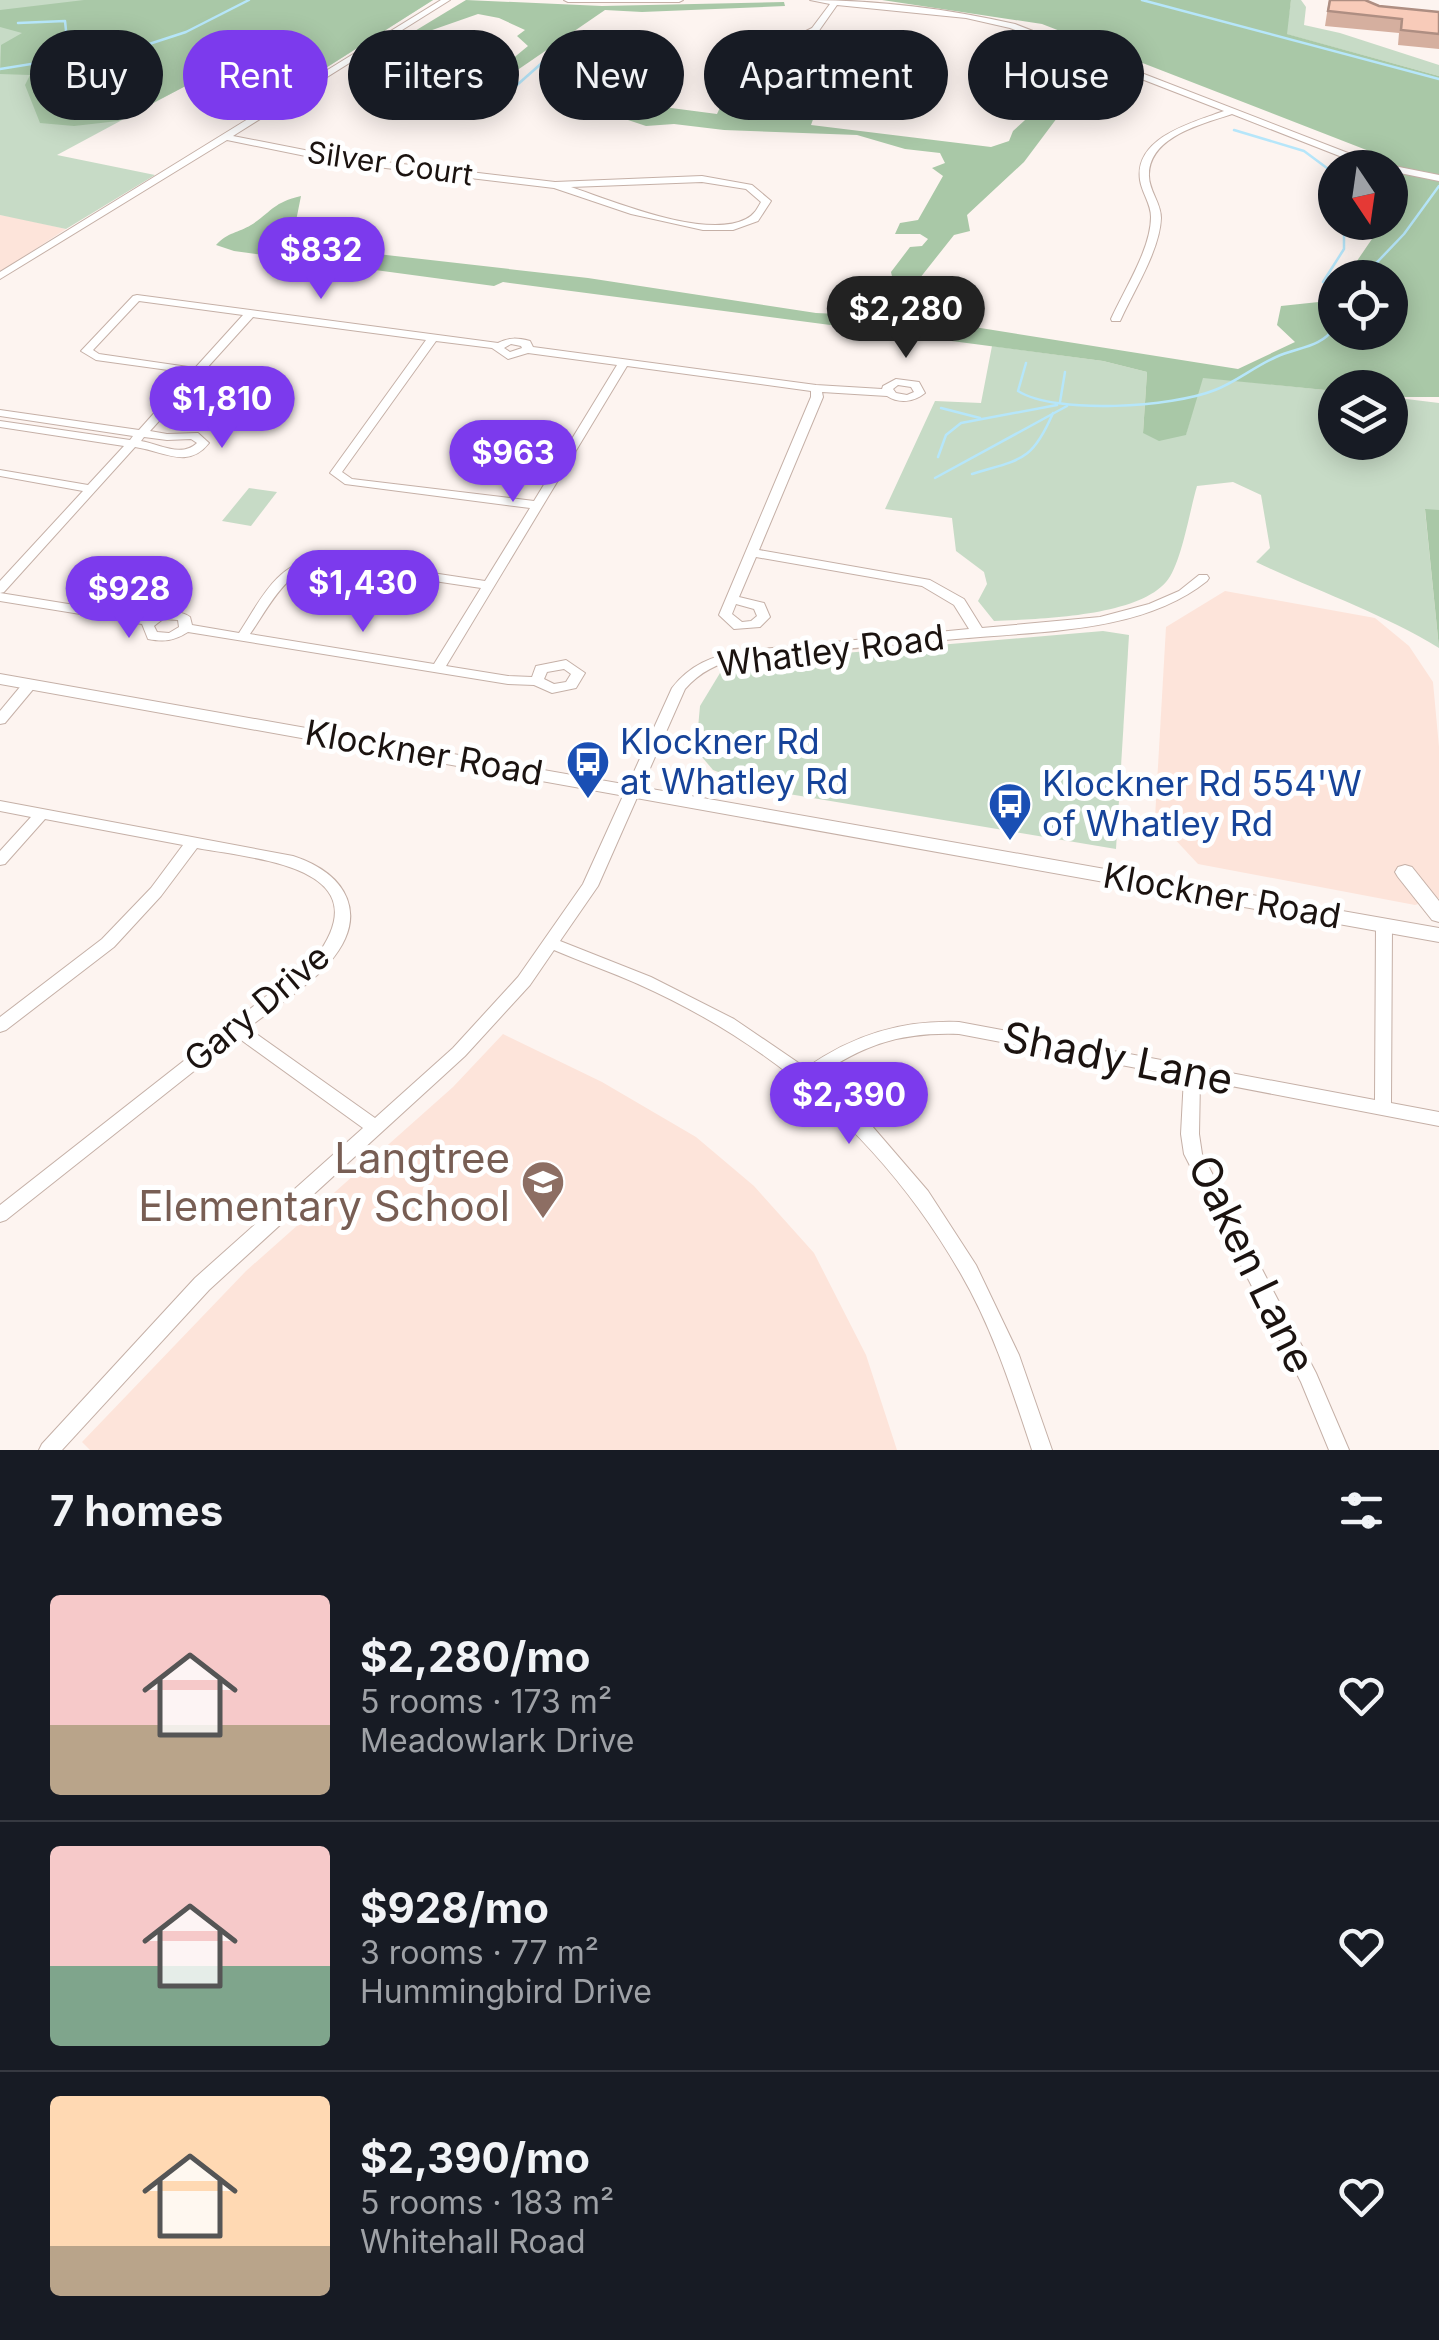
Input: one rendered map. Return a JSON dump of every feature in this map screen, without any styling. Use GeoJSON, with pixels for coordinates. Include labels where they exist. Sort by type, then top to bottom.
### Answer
{"type":"FeatureCollection","features":[{"type":"Feature","properties":{"kind":"main road","name":"Klockner Road"},"geometry":{"type":"LineString","coordinates":[[0,678],[1439,935]]}},
{"type":"Feature","properties":{"kind":"main road"},"geometry":{"type":"LineString","coordinates":[[1406,872],[1439,915]]}},
{"type":"Feature","properties":{"kind":"street"},"geometry":{"type":"LineString","coordinates":[[0,276],[446,0]]}},
{"type":"Feature","properties":{"kind":"street"},"geometry":{"type":"LineString","coordinates":[[568,0],[679,0]]}},
{"type":"Feature","properties":{"kind":"street"},"geometry":{"type":"LineString","coordinates":[[814,0],[966,16],[1012,26],[1339,150]]}},
{"type":"Feature","properties":{"kind":"street"},"geometry":{"type":"LineString","coordinates":[[815,30],[835,2]]}},
{"type":"Feature","properties":{"kind":"street"},"geometry":{"type":"LineString","coordinates":[[1116,320],[1154,228],[1156,208],[1144,176],[1150,154],[1174,134],[1232,111]]}},
{"type":"Feature","properties":{"kind":"street","name":"Silver Court"},"geometry":{"type":"LineString","coordinates":[[227,136],[335,159],[554,186],[688,178],[741,185],[764,196],[764,211],[754,220],[723,227],[670,223],[554,186]]}},
{"type":"Feature","properties":{"kind":"street"},"geometry":{"type":"LineString","coordinates":[[1408,172],[1439,178]]}},
{"type":"Feature","properties":{"kind":"street"},"geometry":{"type":"LineString","coordinates":[[640,213],[636,195],[659,181]]}},
{"type":"Feature","properties":{"kind":"street"},"geometry":{"type":"LineString","coordinates":[[198,371],[96,356],[86,350],[137,298],[498,346],[519,341],[528,345],[528,350],[816,388],[889,393]]}},
{"type":"Feature","properties":{"kind":"street"},"geometry":{"type":"LineString","coordinates":[[0,589],[251,313]]}},
{"type":"Feature","properties":{"kind":"street"},"geometry":{"type":"LineString","coordinates":[[433,338],[336,473],[349,482],[538,506]]}},
{"type":"Feature","properties":{"kind":"street"},"geometry":{"type":"LineString","coordinates":[[438,669],[624,362]]}},
{"type":"Feature","properties":{"kind":"street"},"geometry":{"type":"LineString","coordinates":[[731,599],[817,397],[816,388]]}},
{"type":"Feature","properties":{"kind":"street"},"geometry":{"type":"LineString","coordinates":[[0,414],[137,439]]}},
{"type":"Feature","properties":{"kind":"street"},"geometry":{"type":"LineString","coordinates":[[0,424],[137,439]]}},
{"type":"Feature","properties":{"kind":"street"},"geometry":{"type":"LineString","coordinates":[[0,473],[92,488]]}},
{"type":"Feature","properties":{"kind":"street"},"geometry":{"type":"LineString","coordinates":[[750,552],[926,582],[959,602],[978,633]]}},
{"type":"Feature","properties":{"kind":"street"},"geometry":{"type":"LineString","coordinates":[[242,637],[291,569],[304,562],[320,560],[488,585]]}},
{"type":"Feature","properties":{"kind":"street","name":"Whatley Road"},"geometry":{"type":"LineString","coordinates":[[48,1450],[202,1284],[484,1026],[553,944],[590,886],[679,688],[708,663],[740,655],[1122,618],[1182,594],[1202,578]]}},
{"type":"Feature","properties":{"kind":"street"},"geometry":{"type":"LineString","coordinates":[[0,597],[150,622],[173,614],[184,617],[186,628]]}},
{"type":"Feature","properties":{"kind":"street"},"geometry":{"type":"LineString","coordinates":[[150,622],[147,629],[158,637],[178,634],[186,628],[508,680],[537,681]]}},
{"type":"Feature","properties":{"kind":"street"},"geometry":{"type":"LineString","coordinates":[[0,720],[30,684]]}},
{"type":"Feature","properties":{"kind":"street","name":"Gary Drive"},"geometry":{"type":"LineString","coordinates":[[0,806],[310,867],[334,885],[344,910],[340,935],[322,962],[0,1215]]}},
{"type":"Feature","properties":{"kind":"street"},"geometry":{"type":"LineString","coordinates":[[0,860],[42,814]]}},
{"type":"Feature","properties":{"kind":"street"},"geometry":{"type":"LineString","coordinates":[[0,1026],[108,943],[156,892],[194,842]]}},
{"type":"Feature","properties":{"kind":"street"},"geometry":{"type":"LineString","coordinates":[[1382,1108],[1384,926]]}},
{"type":"Feature","properties":{"kind":"street"},"geometry":{"type":"LineString","coordinates":[[553,944],[650,980],[699,1004],[807,1076],[878,1143],[964,1258],[1008,1349],[1042,1450]]}},
{"type":"Feature","properties":{"kind":"street","name":"Shady Lane"},"geometry":{"type":"LineString","coordinates":[[807,1076],[872,1036],[936,1026],[1439,1120]]}},
{"type":"Feature","properties":{"kind":"street"},"geometry":{"type":"LineString","coordinates":[[237,1029],[375,1126]]}},
{"type":"Feature","properties":{"kind":"street","name":"Oaken Lane"},"geometry":{"type":"LineString","coordinates":[[1192,1072],[1190,1134],[1197,1165],[1309,1379],[1339,1450]]}},
{"type":"Feature","properties":{"kind":"shaded area"},"geometry":{"type":"Polygon","coordinates":[[[0,215],[13,217],[66,229],[0,272],[0,215]]]}},
{"type":"Feature","properties":{"kind":"shaded area"},"geometry":{"type":"Polygon","coordinates":[[[1225,591],[1375,618],[1409,646],[1433,682],[1439,747],[1439,898],[1415,905],[1198,864],[1155,818],[1166,627],[1225,591]]]}},
{"type":"Feature","properties":{"kind":"shaded area","name":"Langtree Elementary School"},"geometry":{"type":"Polygon","coordinates":[[[503,1034],[602,1082],[696,1137],[754,1186],[814,1253],[866,1355],[897,1450],[90,1450],[82,1442],[246,1271],[453,1087],[503,1034]]]}},
{"type":"Feature","properties":{"kind":"green space"},"geometry":{"type":"Polygon","coordinates":[[[0,0],[433,0],[386,30],[348,30],[348,54],[328,67],[328,30],[183,30],[183,87],[163,98],[163,30],[30,30],[30,120],[122,120],[57,155],[155,175],[66,229],[0,215],[0,0]]]}},
{"type":"Feature","properties":{"kind":"green space"},"geometry":{"type":"Polygon","coordinates":[[[84,0],[433,0],[386,30],[348,30],[348,54],[328,67],[328,30],[183,30],[183,87],[163,98],[163,30],[30,30],[30,75],[0,74],[1,45],[22,33],[0,27],[0,10],[84,0]]]}},
{"type":"Feature","properties":{"kind":"green space"},"geometry":{"type":"Polygon","coordinates":[[[466,0],[602,6],[784,2],[785,6],[605,10],[576,30],[539,30],[539,55],[519,69],[519,53],[528,46],[519,38],[525,30],[499,18],[478,14],[432,30],[416,30],[466,0]]]}},
{"type":"Feature","properties":{"kind":"green space"},"geometry":{"type":"Polygon","coordinates":[[[882,0],[1291,0],[1287,34],[1439,76],[1439,397],[1408,397],[1408,370],[1318,370],[1318,389],[1203,378],[1186,435],[1159,441],[1143,433],[1147,372],[1103,361],[503,282],[494,286],[234,251],[216,245],[278,205],[301,196],[294,231],[316,247],[588,278],[816,313],[861,315],[894,285],[891,272],[910,247],[922,246],[928,239],[920,234],[895,234],[900,223],[918,220],[943,176],[932,168],[945,163],[940,153],[905,149],[857,135],[674,124],[646,126],[628,120],[684,120],[684,110],[704,112],[704,120],[813,120],[811,125],[991,147],[1009,141],[1025,120],[1056,120],[1024,162],[967,215],[970,231],[954,235],[897,307],[899,315],[1238,369],[1295,342],[1277,325],[1281,306],[1318,302],[1318,350],[1408,350],[1408,260],[1358,260],[1371,240],[1408,240],[1408,150],[1366,150],[1144,64],[1144,30],[1057,30],[1042,24],[882,0]]]}},
{"type":"Feature","properties":{"kind":"green space"},"geometry":{"type":"Polygon","coordinates":[[[1291,0],[1301,0],[1306,7],[1304,25],[1439,65],[1439,76],[1286,34],[1291,0]]]}},
{"type":"Feature","properties":{"kind":"green space"},"geometry":{"type":"Polygon","coordinates":[[[39,120],[120,120],[74,126],[39,120]]]}},
{"type":"Feature","properties":{"kind":"green space"},"geometry":{"type":"Polygon","coordinates":[[[992,346],[1103,361],[1147,372],[1143,433],[1186,434],[1202,377],[1318,389],[1318,460],[1408,460],[1408,399],[1439,403],[1439,510],[1425,510],[1439,648],[1372,613],[1256,562],[1270,548],[1261,495],[1233,482],[1197,486],[1176,563],[1166,582],[1152,594],[1133,603],[1085,614],[994,621],[978,601],[987,584],[984,572],[956,551],[952,518],[885,509],[935,401],[981,403],[992,346]]]}},
{"type":"Feature","properties":{"kind":"green space"},"geometry":{"type":"Polygon","coordinates":[[[249,488],[277,492],[251,526],[222,521],[249,488]]]}},
{"type":"Feature","properties":{"kind":"green space"},"geometry":{"type":"Polygon","coordinates":[[[1425,509],[1439,510],[1439,648],[1425,509]]]}},
{"type":"Feature","properties":{"kind":"green space"},"geometry":{"type":"Polygon","coordinates":[[[1103,631],[1129,635],[1116,849],[765,790],[713,770],[696,750],[700,706],[720,673],[762,660],[1103,631]]]}},
{"type":"Feature","properties":{"kind":"building"},"geometry":{"type":"Polygon","coordinates":[[[1330,0],[1365,0],[1379,6],[1439,12],[1439,34],[1401,30],[1402,19],[1328,11],[1330,0]]]}},
{"type":"Feature","properties":{"kind":"waterway"},"geometry":{"type":"LineString","coordinates":[[163,39],[249,0]]}},
{"type":"Feature","properties":{"kind":"waterway"},"geometry":{"type":"LineString","coordinates":[[1142,0],[1439,79]]}},
{"type":"Feature","properties":{"kind":"waterway"},"geometry":{"type":"LineString","coordinates":[[18,23],[65,21],[66,30]]}},
{"type":"Feature","properties":{"kind":"waterway"},"geometry":{"type":"LineString","coordinates":[[0,69],[30,64]]}},
{"type":"Feature","properties":{"kind":"waterway"},"geometry":{"type":"LineString","coordinates":[[519,83],[539,66]]}},
{"type":"Feature","properties":{"kind":"waterway"},"geometry":{"type":"LineString","coordinates":[[1234,130],[1304,151],[1318,161]]}},
{"type":"Feature","properties":{"kind":"waterway"},"geometry":{"type":"LineString","coordinates":[[1379,260],[1439,186]]}},
{"type":"Feature","properties":{"kind":"waterway"},"geometry":{"type":"LineString","coordinates":[[1337,260],[1344,240]]}},
{"type":"Feature","properties":{"kind":"waterway"},"geometry":{"type":"LineString","coordinates":[[1026,363],[1018,391],[1036,399],[1086,406],[1144,404],[1215,390],[1276,357],[1318,342]]}},
{"type":"Feature","properties":{"kind":"waterway"},"geometry":{"type":"LineString","coordinates":[[1060,402],[1065,372]]}},
{"type":"Feature","properties":{"kind":"waterway"},"geometry":{"type":"LineString","coordinates":[[938,457],[946,435],[961,423],[1057,405]]}},
{"type":"Feature","properties":{"kind":"waterway"},"geometry":{"type":"LineString","coordinates":[[1053,414],[1067,406]]}},
{"type":"Feature","properties":{"kind":"waterway"},"geometry":{"type":"LineString","coordinates":[[941,408],[980,418]]}},
{"type":"Feature","properties":{"kind":"waterway"},"geometry":{"type":"LineString","coordinates":[[935,478],[1053,414]]}},
{"type":"Feature","properties":{"kind":"waterway"},"geometry":{"type":"LineString","coordinates":[[972,474],[1023,456],[1038,441],[1053,414]]}},
{"type":"Feature","properties":{"kind":"place","name":"Klockner Rd at Whatley Rd"},"geometry":{"type":"Point","coordinates":[588,800]}},
{"type":"Feature","properties":{"kind":"place","name":"Klockner Rd 554'W of Whatley Rd"},"geometry":{"type":"Point","coordinates":[1010,842]}},
{"type":"Feature","properties":{"kind":"place","name":"Langtree Elementary School"},"geometry":{"type":"Point","coordinates":[543,1220]}}]}
